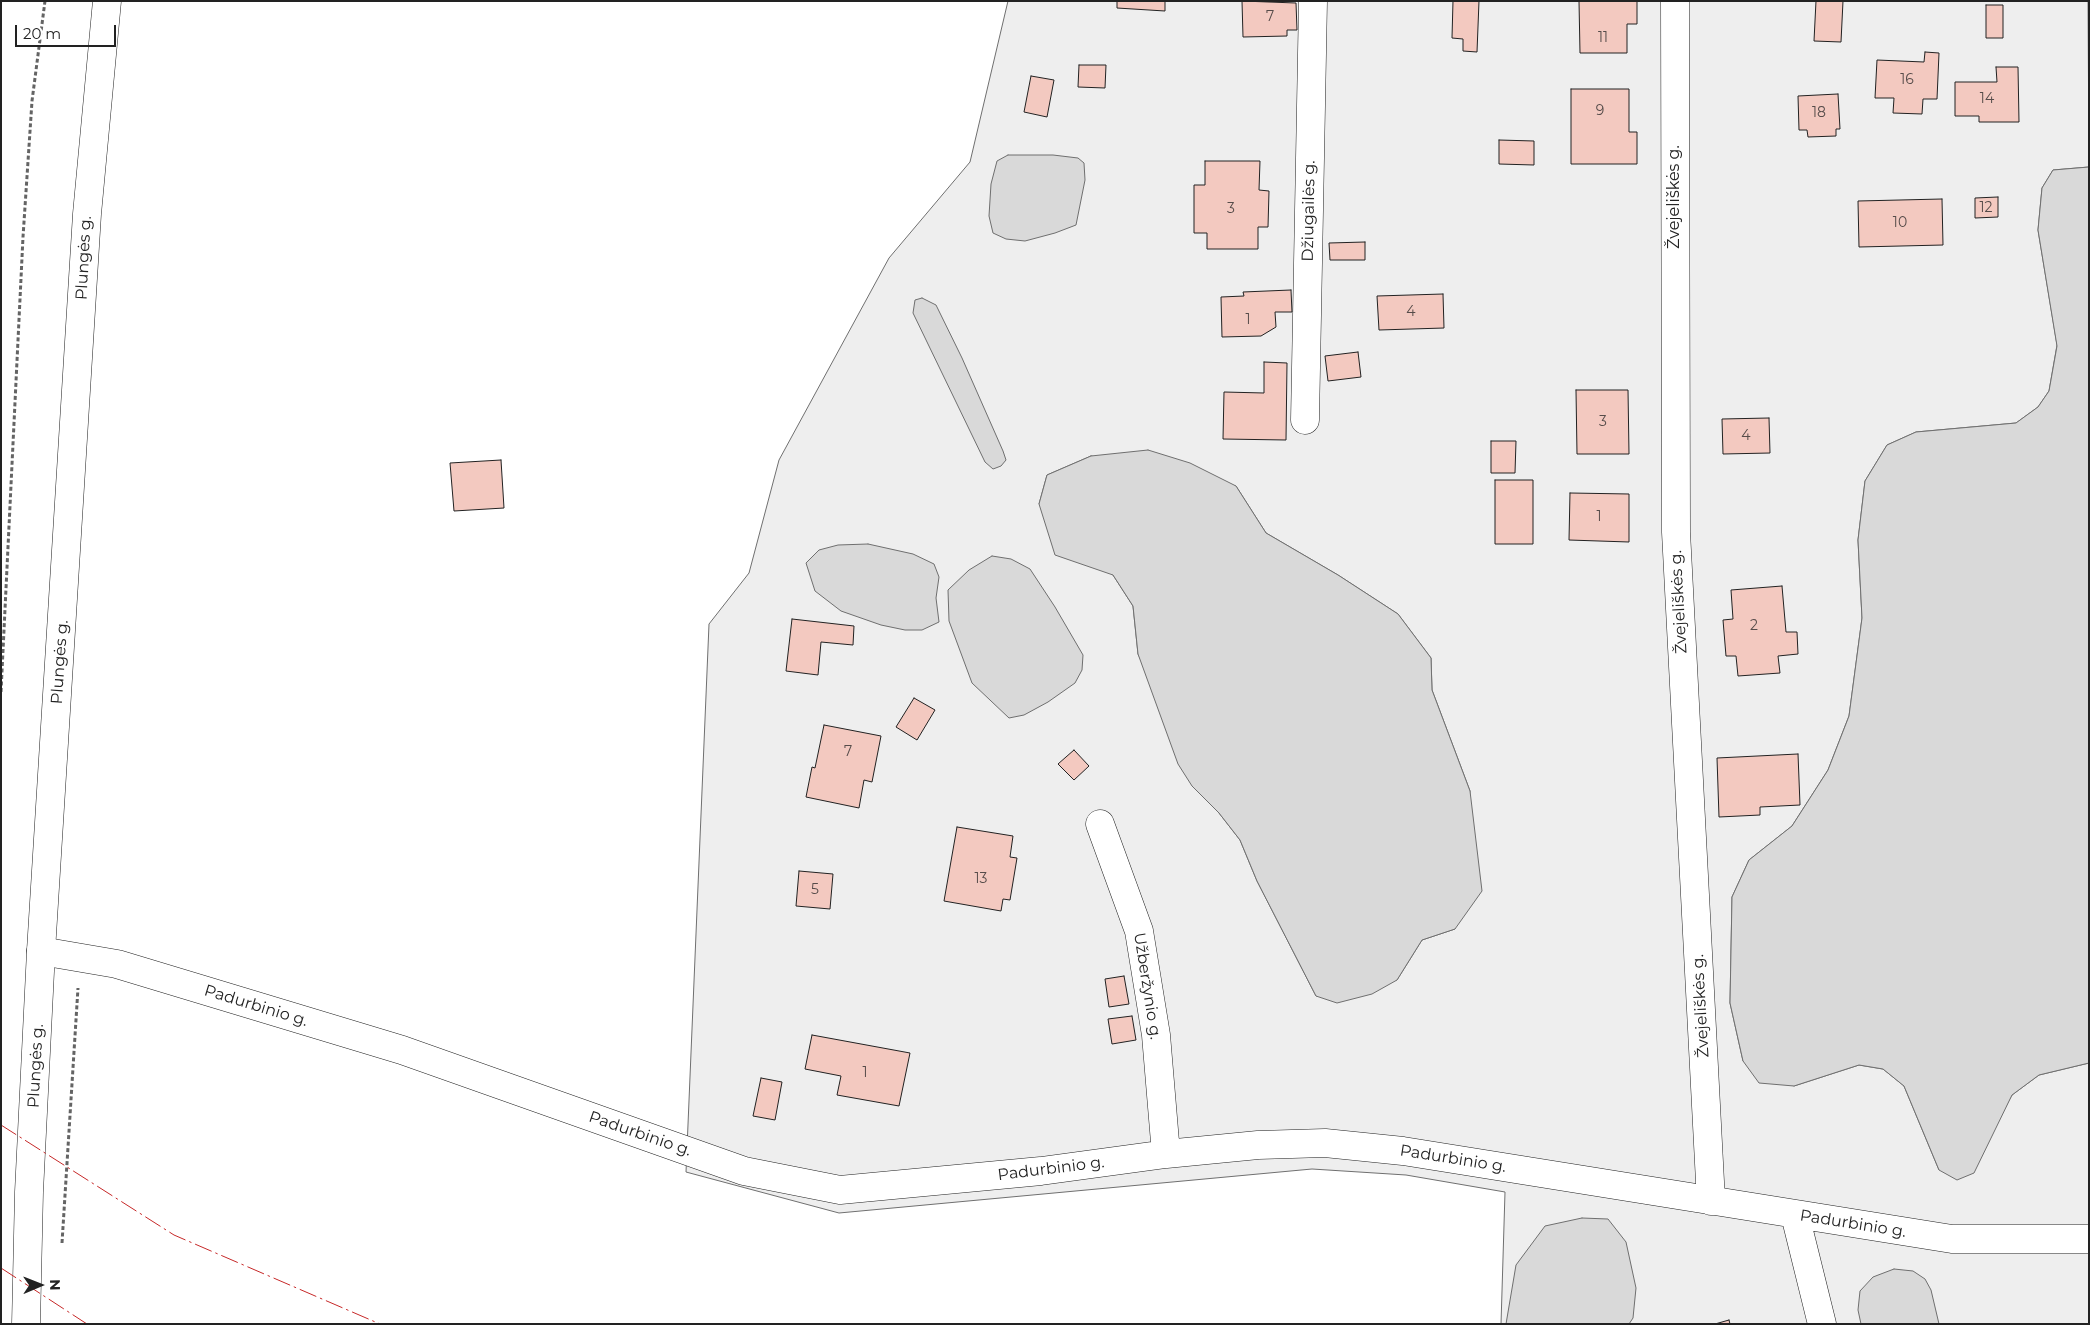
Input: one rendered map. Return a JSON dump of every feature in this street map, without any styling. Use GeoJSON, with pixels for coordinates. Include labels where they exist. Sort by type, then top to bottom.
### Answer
{"type":"FeatureCollection","features":[{"type":"Feature","properties":{"kind":"street","name":"Plungės g."},"geometry":{"type":"LineString","coordinates":[[26,1324],[29,1192],[41,951],[87,214],[107,1]]}},
{"type":"Feature","properties":{"kind":"street","name":"Džiugailės g."},"geometry":{"type":"LineString","coordinates":[[1305,420],[1313,1]]}},
{"type":"Feature","properties":{"kind":"street","name":"Žvejeliškės g."},"geometry":{"type":"LineString","coordinates":[[1675,1],[1676,532],[1711,1201]]}},
{"type":"Feature","properties":{"kind":"street","name":"Užberžynio g."},"geometry":{"type":"LineString","coordinates":[[1100,824],[1139,931],[1156,1035],[1166,1154]]}},
{"type":"Feature","properties":{"kind":"street","name":"Padurbinio g."},"geometry":{"type":"LineString","coordinates":[[41,951],[118,964],[402,1050],[744,1171],[840,1190],[1041,1171],[1166,1154],[1258,1145],[1325,1143],[1403,1150],[1952,1239],[2089,1239]]}},
{"type":"Feature","properties":{"kind":"street"},"geometry":{"type":"LineString","coordinates":[[1795,1215],[1822,1324]]}},
{"type":"Feature","properties":{"kind":"path"},"geometry":{"type":"LineString","coordinates":[[1,692],[23,237],[32,102],[45,1]]}},
{"type":"Feature","properties":{"kind":"path"},"geometry":{"type":"LineString","coordinates":[[62,1245],[80,957]]}},
{"type":"Feature","properties":{"kind":"shaded area"},"geometry":{"type":"Polygon","coordinates":[[[1008,1],[2088,1],[2089,167],[2053,170],[2042,188],[2038,230],[2057,345],[2049,391],[2038,407],[2016,423],[1916,432],[1887,445],[1865,481],[1858,540],[1862,618],[1849,716],[1828,770],[1792,826],[1749,860],[1732,897],[1730,1003],[1743,1061],[1794,1086],[1859,1065],[1883,1069],[1904,1086],[1939,1170],[1994,1128],[2012,1095],[2039,1075],[2089,1063],[2089,1324],[1501,1324],[1505,1192],[1406,1175],[1312,1169],[839,1213],[686,1172],[709,624],[749,573],[779,460],[889,258],[970,162],[1008,1]],[[1091,456],[1047,475],[1039,504],[1113,575],[1133,606],[1138,654],[1219,813],[1240,840],[1257,881],[1316,996],[1397,980],[1422,940],[1455,929],[1470,791],[1432,690],[1431,658],[1398,614],[1338,575],[1266,533],[1236,486],[1091,456]]]}},
{"type":"Feature","properties":{"kind":"shaded area"},"geometry":{"type":"Polygon","coordinates":[[[1008,155],[1053,155],[1078,158],[1084,163],[1085,180],[1076,225],[1025,241],[1006,239],[993,233],[989,216],[991,184],[997,161],[1008,155]]]}},
{"type":"Feature","properties":{"kind":"shaded area"},"geometry":{"type":"Polygon","coordinates":[[[2089,167],[2089,1063],[2039,1075],[2012,1095],[1974,1173],[1957,1180],[1939,1170],[1904,1086],[1883,1069],[1859,1065],[1794,1086],[1759,1083],[1743,1061],[1730,1003],[1732,897],[1749,860],[1792,826],[1828,770],[1849,716],[1862,618],[1858,540],[1865,481],[1887,445],[1916,432],[2016,423],[2038,407],[2049,391],[2057,346],[2038,230],[2042,188],[2053,170],[2089,167]]]}},
{"type":"Feature","properties":{"kind":"shaded area"},"geometry":{"type":"Polygon","coordinates":[[[922,298],[936,305],[962,358],[1003,451],[1006,460],[1001,466],[993,469],[985,462],[913,313],[915,300],[922,298]]]}},
{"type":"Feature","properties":{"kind":"shaded area"},"geometry":{"type":"Polygon","coordinates":[[[1148,450],[1190,463],[1236,486],[1266,533],[1338,575],[1398,614],[1431,658],[1432,690],[1470,791],[1482,891],[1455,929],[1422,940],[1397,980],[1372,994],[1337,1003],[1316,996],[1257,881],[1240,840],[1219,813],[1192,786],[1178,764],[1138,654],[1133,606],[1113,575],[1055,555],[1039,504],[1047,475],[1091,456],[1148,450]]]}},
{"type":"Feature","properties":{"kind":"shaded area"},"geometry":{"type":"Polygon","coordinates":[[[868,544],[913,554],[934,564],[939,577],[936,598],[939,622],[922,630],[905,630],[881,625],[841,611],[815,591],[806,563],[819,550],[838,545],[868,544]]]}},
{"type":"Feature","properties":{"kind":"shaded area"},"geometry":{"type":"Polygon","coordinates":[[[992,556],[1011,559],[1030,569],[1083,655],[1082,670],[1075,683],[1048,702],[1024,715],[1009,718],[972,683],[949,621],[948,590],[969,570],[992,556]]]}},
{"type":"Feature","properties":{"kind":"shaded area"},"geometry":{"type":"Polygon","coordinates":[[[1582,1218],[1608,1219],[1626,1242],[1636,1288],[1633,1318],[1629,1324],[1506,1324],[1516,1265],[1545,1226],[1582,1218]]]}},
{"type":"Feature","properties":{"kind":"shaded area"},"geometry":{"type":"Polygon","coordinates":[[[1894,1269],[1913,1271],[1925,1279],[1931,1290],[1939,1324],[1861,1324],[1858,1310],[1860,1291],[1873,1277],[1894,1269]]]}},
{"type":"Feature","properties":{"kind":"building"},"geometry":{"type":"Polygon","coordinates":[[[1117,1],[1165,1],[1165,11],[1117,8],[1117,1]]]}},
{"type":"Feature","properties":{"kind":"building"},"geometry":{"type":"Polygon","coordinates":[[[1242,1],[1296,3],[1297,30],[1287,30],[1287,36],[1243,37],[1242,1]]]}},
{"type":"Feature","properties":{"kind":"building"},"geometry":{"type":"Polygon","coordinates":[[[1453,1],[1479,1],[1477,52],[1463,51],[1463,39],[1452,38],[1453,1]]]}},
{"type":"Feature","properties":{"kind":"building"},"geometry":{"type":"Polygon","coordinates":[[[1579,1],[1637,1],[1637,24],[1627,24],[1627,53],[1580,53],[1579,1]]]}},
{"type":"Feature","properties":{"kind":"building"},"geometry":{"type":"Polygon","coordinates":[[[1816,1],[1843,1],[1841,42],[1814,41],[1816,1]]]}},
{"type":"Feature","properties":{"kind":"building"},"geometry":{"type":"Polygon","coordinates":[[[1986,5],[2003,5],[2003,38],[1986,38],[1986,5]]]}},
{"type":"Feature","properties":{"kind":"building"},"geometry":{"type":"Polygon","coordinates":[[[1925,52],[1939,53],[1937,99],[1923,99],[1922,114],[1893,113],[1894,98],[1875,98],[1877,60],[1924,62],[1925,52]]]}},
{"type":"Feature","properties":{"kind":"building"},"geometry":{"type":"Polygon","coordinates":[[[1079,65],[1106,65],[1105,88],[1078,87],[1079,65]]]}},
{"type":"Feature","properties":{"kind":"building"},"geometry":{"type":"Polygon","coordinates":[[[1996,67],[2018,67],[2019,122],[1979,122],[1979,116],[1955,116],[1955,82],[1997,82],[1996,67]]]}},
{"type":"Feature","properties":{"kind":"building"},"geometry":{"type":"Polygon","coordinates":[[[1031,76],[1054,80],[1047,117],[1024,112],[1031,76]]]}},
{"type":"Feature","properties":{"kind":"building"},"geometry":{"type":"Polygon","coordinates":[[[1571,89],[1629,89],[1629,132],[1637,132],[1637,164],[1571,164],[1571,89]]]}},
{"type":"Feature","properties":{"kind":"building"},"geometry":{"type":"Polygon","coordinates":[[[1838,94],[1840,129],[1836,129],[1836,136],[1808,137],[1807,130],[1799,130],[1798,96],[1838,94]]]}},
{"type":"Feature","properties":{"kind":"building"},"geometry":{"type":"Polygon","coordinates":[[[1499,140],[1534,141],[1534,165],[1499,164],[1499,140]]]}},
{"type":"Feature","properties":{"kind":"building"},"geometry":{"type":"Polygon","coordinates":[[[1205,161],[1260,161],[1259,190],[1269,191],[1268,227],[1258,227],[1258,249],[1207,249],[1207,233],[1194,233],[1194,185],[1205,185],[1205,161]]]}},
{"type":"Feature","properties":{"kind":"building"},"geometry":{"type":"Polygon","coordinates":[[[1998,197],[1998,217],[1975,218],[1975,198],[1998,197]]]}},
{"type":"Feature","properties":{"kind":"building"},"geometry":{"type":"Polygon","coordinates":[[[1942,199],[1943,245],[1859,247],[1858,201],[1942,199]]]}},
{"type":"Feature","properties":{"kind":"building"},"geometry":{"type":"Polygon","coordinates":[[[1365,242],[1365,260],[1330,260],[1329,243],[1365,242]]]}},
{"type":"Feature","properties":{"kind":"building"},"geometry":{"type":"Polygon","coordinates":[[[1291,290],[1292,312],[1275,312],[1276,327],[1261,336],[1222,337],[1221,297],[1244,296],[1243,292],[1291,290]]]}},
{"type":"Feature","properties":{"kind":"building"},"geometry":{"type":"Polygon","coordinates":[[[1443,294],[1444,328],[1379,330],[1377,296],[1443,294]]]}},
{"type":"Feature","properties":{"kind":"building"},"geometry":{"type":"Polygon","coordinates":[[[1358,352],[1361,377],[1328,381],[1325,356],[1358,352]]]}},
{"type":"Feature","properties":{"kind":"building"},"geometry":{"type":"Polygon","coordinates":[[[1264,362],[1287,363],[1286,440],[1223,439],[1224,392],[1264,393],[1264,362]]]}},
{"type":"Feature","properties":{"kind":"building"},"geometry":{"type":"Polygon","coordinates":[[[1576,390],[1628,390],[1629,454],[1577,454],[1576,390]]]}},
{"type":"Feature","properties":{"kind":"building"},"geometry":{"type":"Polygon","coordinates":[[[1769,418],[1770,453],[1723,454],[1722,419],[1769,418]]]}},
{"type":"Feature","properties":{"kind":"building"},"geometry":{"type":"Polygon","coordinates":[[[1491,441],[1516,441],[1515,473],[1491,473],[1491,441]]]}},
{"type":"Feature","properties":{"kind":"building"},"geometry":{"type":"Polygon","coordinates":[[[501,460],[504,508],[454,511],[450,463],[501,460]]]}},
{"type":"Feature","properties":{"kind":"building"},"geometry":{"type":"Polygon","coordinates":[[[1495,480],[1533,480],[1533,544],[1495,544],[1495,480]]]}},
{"type":"Feature","properties":{"kind":"building"},"geometry":{"type":"Polygon","coordinates":[[[1570,493],[1629,494],[1629,542],[1569,540],[1570,493]]]}},
{"type":"Feature","properties":{"kind":"building"},"geometry":{"type":"Polygon","coordinates":[[[1782,586],[1786,632],[1797,632],[1798,654],[1778,656],[1780,673],[1738,676],[1736,656],[1726,656],[1723,620],[1733,619],[1731,590],[1782,586]]]}},
{"type":"Feature","properties":{"kind":"building"},"geometry":{"type":"Polygon","coordinates":[[[792,619],[854,626],[853,645],[821,642],[818,675],[786,671],[792,619]]]}},
{"type":"Feature","properties":{"kind":"building"},"geometry":{"type":"Polygon","coordinates":[[[914,698],[935,710],[917,740],[896,727],[914,698]]]}},
{"type":"Feature","properties":{"kind":"building"},"geometry":{"type":"Polygon","coordinates":[[[824,725],[881,736],[872,782],[864,780],[859,808],[806,797],[812,767],[815,768],[824,725]]]}},
{"type":"Feature","properties":{"kind":"building"},"geometry":{"type":"Polygon","coordinates":[[[1074,750],[1089,766],[1074,780],[1058,764],[1074,750]]]}},
{"type":"Feature","properties":{"kind":"building"},"geometry":{"type":"Polygon","coordinates":[[[1798,754],[1800,805],[1760,807],[1760,815],[1719,817],[1717,758],[1798,754]]]}},
{"type":"Feature","properties":{"kind":"building"},"geometry":{"type":"Polygon","coordinates":[[[957,827],[1013,836],[1010,857],[1017,858],[1010,900],[1003,899],[1001,911],[944,901],[957,827]]]}},
{"type":"Feature","properties":{"kind":"building"},"geometry":{"type":"Polygon","coordinates":[[[799,871],[833,874],[830,909],[796,906],[799,871]]]}},
{"type":"Feature","properties":{"kind":"building"},"geometry":{"type":"Polygon","coordinates":[[[1124,976],[1129,1004],[1109,1007],[1105,979],[1124,976]]]}},
{"type":"Feature","properties":{"kind":"building"},"geometry":{"type":"Polygon","coordinates":[[[1132,1016],[1136,1040],[1112,1044],[1108,1019],[1132,1016]]]}},
{"type":"Feature","properties":{"kind":"building"},"geometry":{"type":"Polygon","coordinates":[[[812,1035],[910,1053],[899,1106],[837,1095],[841,1076],[805,1069],[812,1035]]]}},
{"type":"Feature","properties":{"kind":"building"},"geometry":{"type":"Polygon","coordinates":[[[761,1078],[782,1082],[775,1120],[753,1116],[761,1078]]]}},
{"type":"Feature","properties":{"kind":"building"},"geometry":{"type":"Polygon","coordinates":[[[1729,1320],[1730,1324],[1715,1324],[1729,1320]]]}},
{"type":"Feature","properties":{"kind":"power"},"geometry":{"type":"LineString","coordinates":[[1,1125],[174,1235],[380,1324]]}},
{"type":"Feature","properties":{"kind":"power"},"geometry":{"type":"LineString","coordinates":[[1,1268],[87,1324]]}}]}
